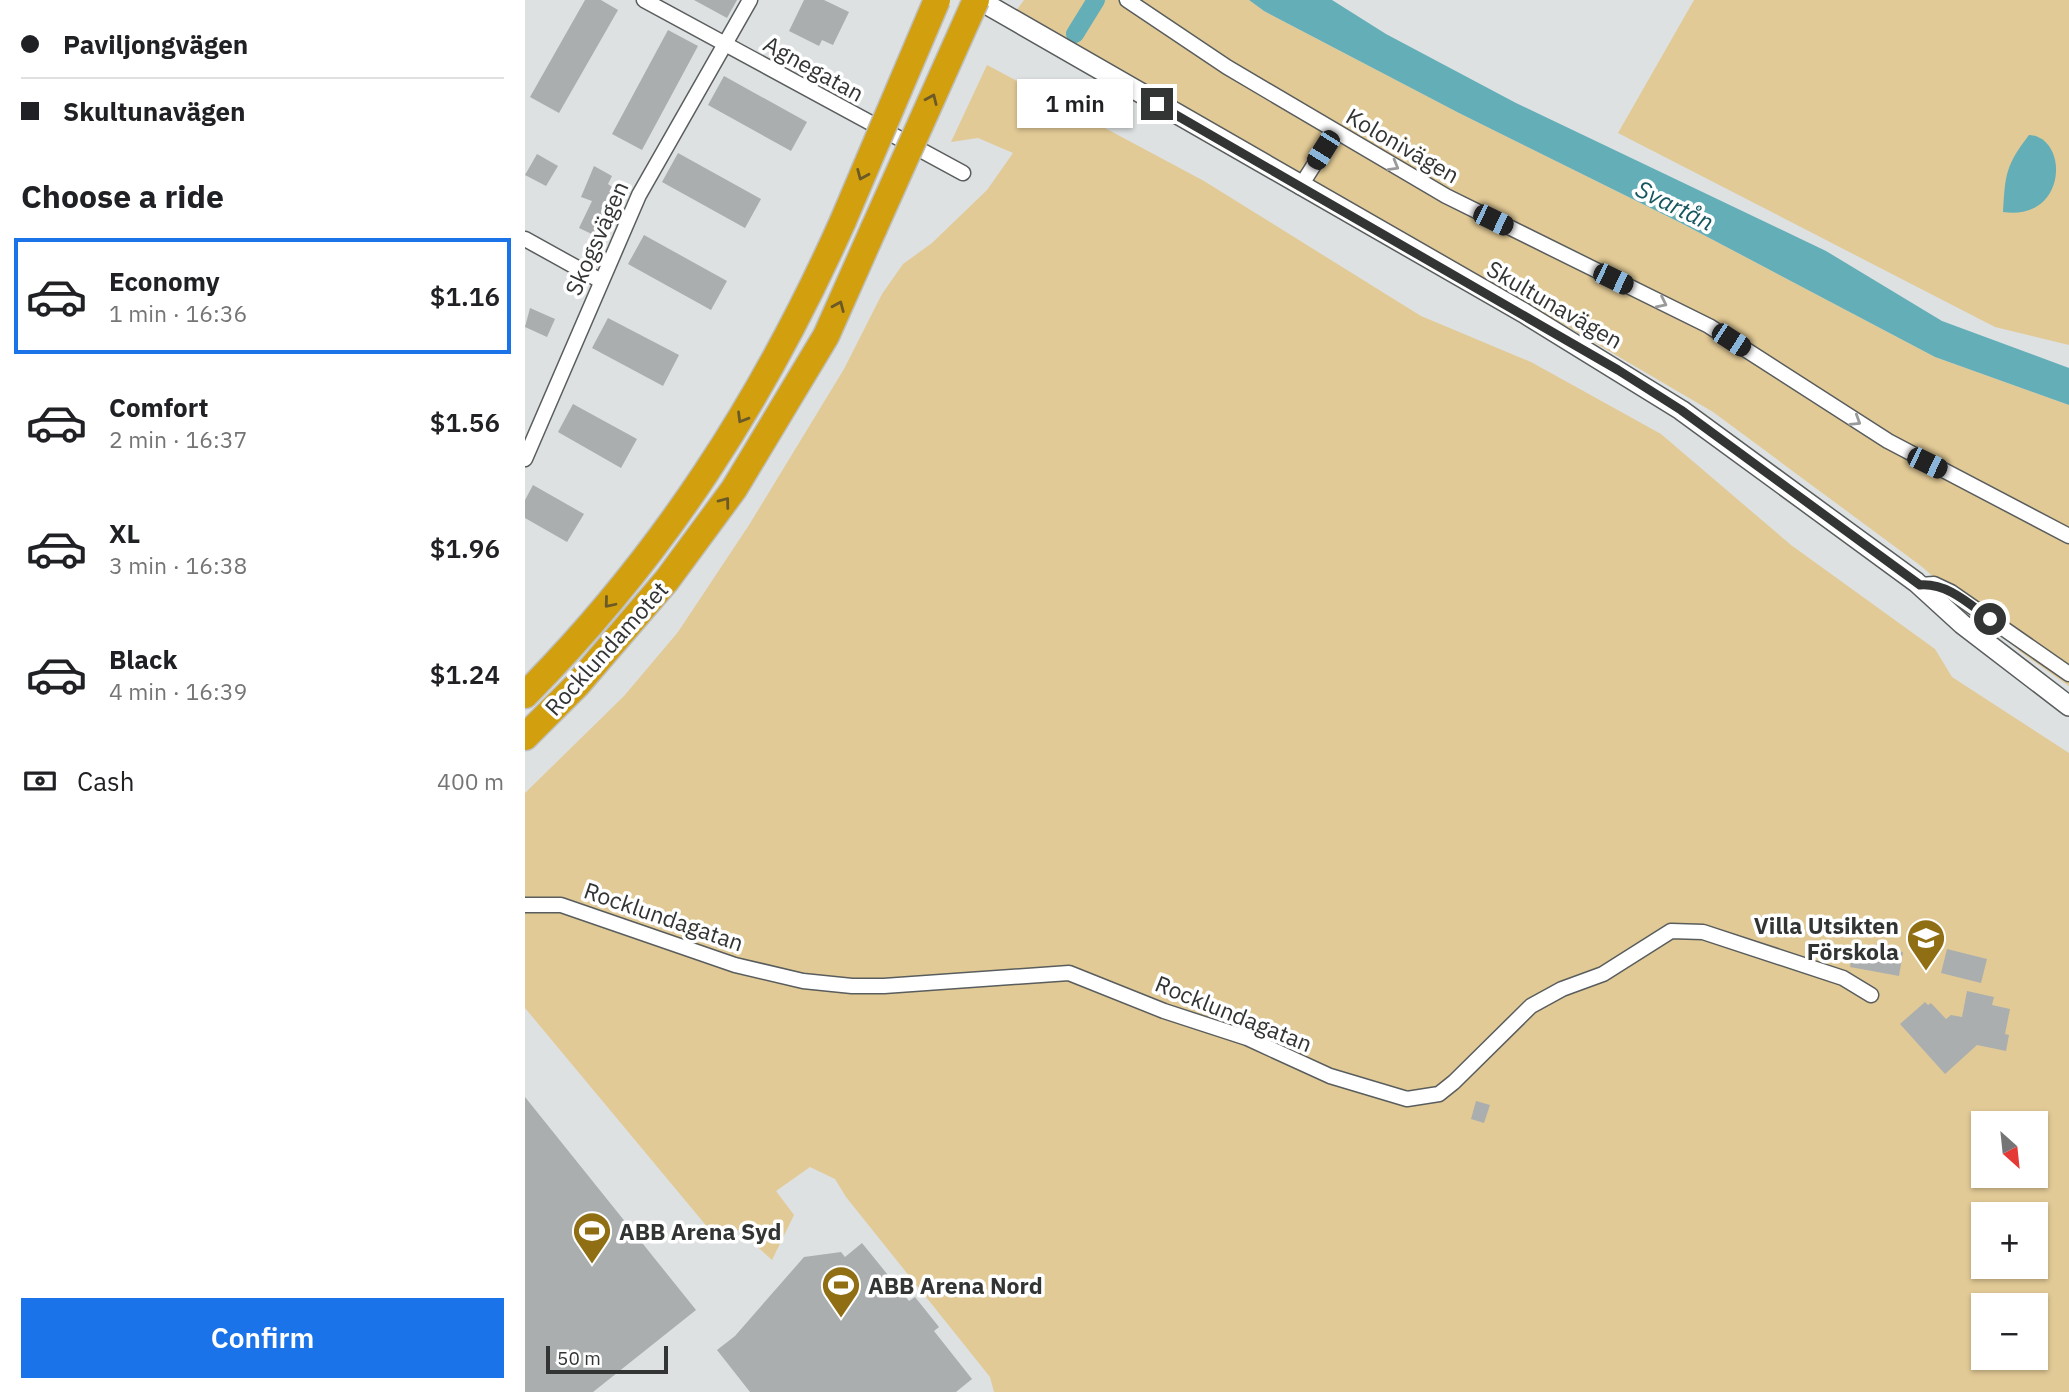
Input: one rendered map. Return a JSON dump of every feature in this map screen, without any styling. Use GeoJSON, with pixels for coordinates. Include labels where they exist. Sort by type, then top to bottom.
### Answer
{"type":"FeatureCollection","features":[{"type":"Feature","properties":{"kind":"highway"},"geometry":{"type":"LineString","coordinates":[[525,695],[566,654],[639,568],[708,471],[777,360],[843,221],[937,0]]}},
{"type":"Feature","properties":{"kind":"highway","name":"Rocklundamotet"},"geometry":{"type":"LineString","coordinates":[[525,737],[577,685],[684,557],[734,489],[803,377],[826,336],[977,0]]}},
{"type":"Feature","properties":{"kind":"street","name":"Agnegatan"},"geometry":{"type":"LineString","coordinates":[[644,0],[963,173]]}},
{"type":"Feature","properties":{"kind":"street","name":"Skogsvägen"},"geometry":{"type":"LineString","coordinates":[[525,459],[639,195],[750,0]]}},
{"type":"Feature","properties":{"kind":"street","name":"Skultunavägen"},"geometry":{"type":"LineString","coordinates":[[977,0],[1629,376],[1681,410],[1920,585],[1962,624],[2069,706]]}},
{"type":"Feature","properties":{"kind":"street","name":"Kolonivägen"},"geometry":{"type":"LineString","coordinates":[[1128,0],[1227,67],[1445,196],[1709,326],[1888,441],[2069,536]]}},
{"type":"Feature","properties":{"kind":"street"},"geometry":{"type":"LineString","coordinates":[[1300,187],[1335,132]]}},
{"type":"Feature","properties":{"kind":"street"},"geometry":{"type":"LineString","coordinates":[[525,239],[601,281]]}},
{"type":"Feature","properties":{"kind":"street"},"geometry":{"type":"LineString","coordinates":[[1920,585],[1934,584],[1951,592],[2069,674]]}},
{"type":"Feature","properties":{"kind":"street","name":"Rocklundagatan"},"geometry":{"type":"LineString","coordinates":[[525,905],[561,905],[735,965],[803,981],[884,986],[1069,974],[1164,1011],[1247,1038],[1330,1076],[1407,1099],[1439,1094],[1531,1006],[1562,989],[1603,974],[1671,931],[1703,932],[1843,978],[1871,995]]}},
{"type":"Feature","properties":{"kind":"shaded area"},"geometry":{"type":"Polygon","coordinates":[[[1024,0],[1249,0],[1264,11],[1459,113],[1681,223],[1935,357],[2069,405],[2069,686],[2022,653],[1921,566],[1713,412],[1479,275],[1269,159],[1016,11],[1024,0]]]}},
{"type":"Feature","properties":{"kind":"shaded area"},"geometry":{"type":"Polygon","coordinates":[[[1694,0],[2069,0],[2069,345],[1995,327],[1618,133],[1694,0]]]}},
{"type":"Feature","properties":{"kind":"shaded area"},"geometry":{"type":"Polygon","coordinates":[[[987,65],[1204,181],[1421,316],[1531,362],[1661,434],[1791,545],[1935,649],[1952,677],[2069,753],[2069,1392],[994,1392],[990,1377],[846,1197],[835,1179],[810,1167],[776,1191],[794,1215],[772,1260],[739,1230],[714,1235],[525,1008],[525,793],[624,696],[678,632],[749,525],[844,369],[882,294],[903,264],[932,243],[987,190],[1013,153],[978,138],[951,142],[987,65]]]}},
{"type":"Feature","properties":{"kind":"water","name":"Svartån"},"geometry":{"type":"Polygon","coordinates":[[[1249,0],[1332,0],[1386,34],[1516,103],[1826,251],[1942,321],[2069,368],[2069,405],[1935,357],[1681,223],[1459,113],[1264,11],[1249,0]]]}},
{"type":"Feature","properties":{"kind":"water"},"geometry":{"type":"Polygon","coordinates":[[[2029,135],[2042,139],[2051,149],[2055,178],[2050,192],[2040,204],[2024,211],[2003,212],[2008,170],[2029,135]]]}},
{"type":"Feature","properties":{"kind":"building"},"geometry":{"type":"Polygon","coordinates":[[[585,0],[601,0],[618,10],[559,113],[530,97],[585,0]]]}},
{"type":"Feature","properties":{"kind":"building"},"geometry":{"type":"Polygon","coordinates":[[[694,0],[737,0],[727,18],[694,0]]]}},
{"type":"Feature","properties":{"kind":"building"},"geometry":{"type":"Polygon","coordinates":[[[804,0],[824,0],[849,12],[833,45],[822,40],[819,46],[789,31],[804,0]]]}},
{"type":"Feature","properties":{"kind":"building"},"geometry":{"type":"Polygon","coordinates":[[[668,30],[698,46],[642,150],[612,134],[668,30]]]}},
{"type":"Feature","properties":{"kind":"building"},"geometry":{"type":"Polygon","coordinates":[[[724,76],[807,122],[791,151],[708,105],[724,76]]]}},
{"type":"Feature","properties":{"kind":"building"},"geometry":{"type":"Polygon","coordinates":[[[678,153],[761,199],[745,228],[662,182],[678,153]]]}},
{"type":"Feature","properties":{"kind":"building"},"geometry":{"type":"Polygon","coordinates":[[[537,154],[558,166],[546,186],[525,175],[537,154]]]}},
{"type":"Feature","properties":{"kind":"building"},"geometry":{"type":"Polygon","coordinates":[[[594,166],[612,176],[608,184],[612,187],[609,192],[615,195],[596,236],[579,228],[592,201],[581,197],[594,166]]]}},
{"type":"Feature","properties":{"kind":"building"},"geometry":{"type":"Polygon","coordinates":[[[644,235],[727,281],[711,310],[628,264],[644,235]]]}},
{"type":"Feature","properties":{"kind":"building"},"geometry":{"type":"Polygon","coordinates":[[[530,308],[555,319],[547,337],[525,327],[530,308]]]}},
{"type":"Feature","properties":{"kind":"building"},"geometry":{"type":"Polygon","coordinates":[[[608,318],[679,355],[663,386],[592,348],[608,318]]]}},
{"type":"Feature","properties":{"kind":"building"},"geometry":{"type":"Polygon","coordinates":[[[573,404],[637,439],[621,468],[558,432],[573,404]]]}},
{"type":"Feature","properties":{"kind":"building"},"geometry":{"type":"Polygon","coordinates":[[[533,485],[584,514],[567,542],[525,518],[525,500],[533,485]]]}},
{"type":"Feature","properties":{"kind":"building"},"geometry":{"type":"Polygon","coordinates":[[[1854,943],[1903,952],[1899,976],[1850,967],[1854,943]]]}},
{"type":"Feature","properties":{"kind":"building"},"geometry":{"type":"Polygon","coordinates":[[[1947,949],[1987,959],[1981,983],[1941,973],[1947,949]]]}},
{"type":"Feature","properties":{"kind":"building"},"geometry":{"type":"Polygon","coordinates":[[[1967,991],[1994,997],[1992,1005],[2010,1009],[2005,1034],[2009,1035],[2006,1051],[1977,1045],[1945,1074],[1900,1024],[1925,1002],[1928,1005],[1931,1003],[1946,1019],[1951,1015],[1962,1017],[1967,991]]]}},
{"type":"Feature","properties":{"kind":"building","name":"ABB Arena Syd"},"geometry":{"type":"Polygon","coordinates":[[[525,1097],[696,1310],[593,1392],[525,1392],[525,1097]]]}},
{"type":"Feature","properties":{"kind":"building"},"geometry":{"type":"Polygon","coordinates":[[[1476,1101],[1490,1105],[1484,1123],[1471,1119],[1476,1101]]]}},
{"type":"Feature","properties":{"kind":"building","name":"ABB Arena Nord"},"geometry":{"type":"Polygon","coordinates":[[[862,1243],[909,1301],[915,1297],[939,1327],[934,1331],[972,1379],[956,1392],[750,1392],[717,1350],[735,1336],[804,1257],[841,1252],[845,1257],[862,1243]]]}},
{"type":"Feature","properties":{"kind":"waterway"},"geometry":{"type":"LineString","coordinates":[[1075,34],[1096,0]]}},
{"type":"Feature","properties":{"kind":"place","name":"Villa Utsikten Förskola"},"geometry":{"type":"Point","coordinates":[1926,972]}},
{"type":"Feature","properties":{"kind":"place","name":"ABB Arena Syd"},"geometry":{"type":"Point","coordinates":[592,1265]}},
{"type":"Feature","properties":{"kind":"place","name":"ABB Arena Nord"},"geometry":{"type":"Point","coordinates":[841,1319]}},
{"type":"Feature","properties":{"kind":"route"},"geometry":{"type":"LineString","coordinates":[[1157,104],[1524,313],[1618,370],[1681,410],[1920,585],[1934,584],[1951,592],[1990,619]]}}]}
